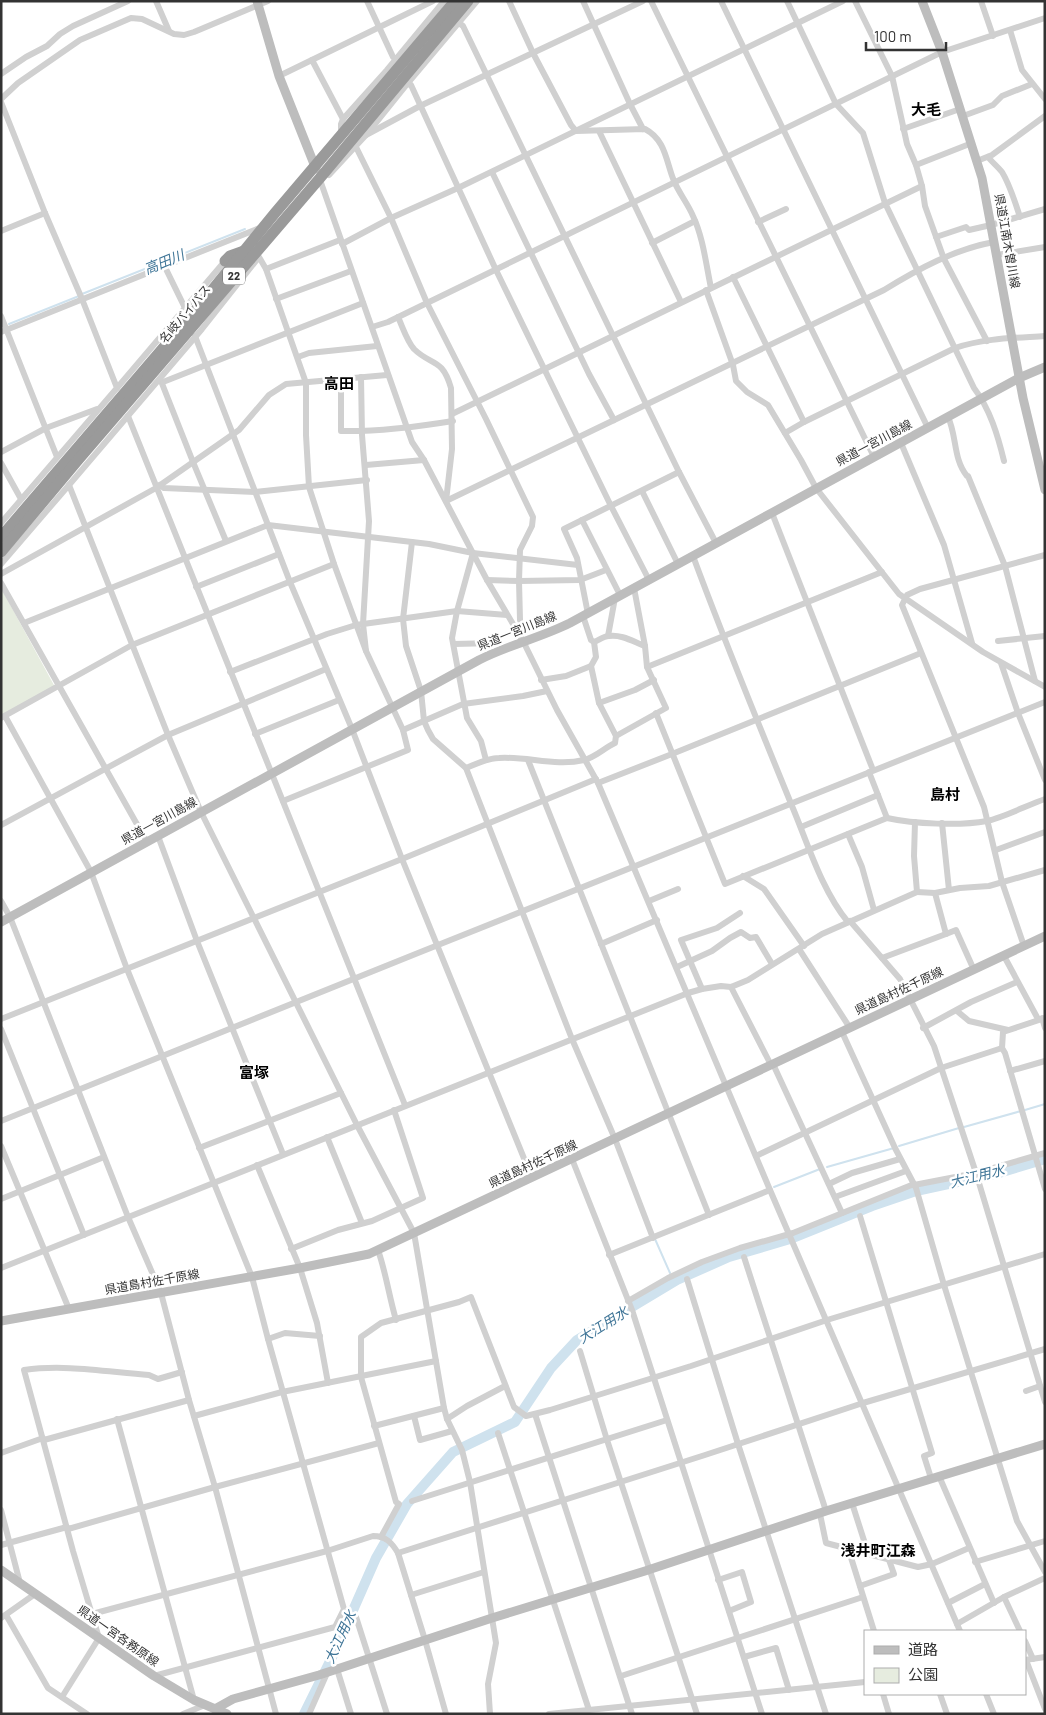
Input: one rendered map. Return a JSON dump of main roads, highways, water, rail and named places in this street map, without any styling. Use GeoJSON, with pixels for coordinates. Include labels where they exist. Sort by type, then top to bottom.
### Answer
{"type":"FeatureCollection","features":[{"type":"Feature","properties":{"kind":"highway","name":"名岐バイパス"},"geometry":{"type":"LineString","coordinates":[[1,552],[102,431],[305,195],[341,135],[455,1]]}},
{"type":"Feature","properties":{"kind":"highway","name":"名岐バイパス"},"geometry":{"type":"LineString","coordinates":[[1,537],[265,225],[318,175],[468,1]]}},
{"type":"Feature","properties":{"kind":"highway","name":"22"},"geometry":{"type":"LineString","coordinates":[[259,257],[304,207],[305,195]]}},
{"type":"Feature","properties":{"kind":"highway","name":"22"},"geometry":{"type":"LineString","coordinates":[[224,261],[234,254],[244,251]]}},
{"type":"Feature","properties":{"kind":"main road","name":"県道江南木曽川線"},"geometry":{"type":"LineString","coordinates":[[922,1],[942,52],[982,178],[1019,378],[1041,464],[1045,490]]}},
{"type":"Feature","properties":{"kind":"main road"},"geometry":{"type":"LineString","coordinates":[[257,3],[280,76],[318,175]]}},
{"type":"Feature","properties":{"kind":"main road","name":"県道一宮川島線"},"geometry":{"type":"LineString","coordinates":[[1,922],[459,670],[497,650],[555,630],[585,615],[1019,378],[1045,367]]}},
{"type":"Feature","properties":{"kind":"main road","name":"県道島村佐千原線"},"geometry":{"type":"LineString","coordinates":[[1,1321],[300,1268],[352,1258],[378,1250],[1045,936]]}},
{"type":"Feature","properties":{"kind":"main road"},"geometry":{"type":"LineString","coordinates":[[215,1709],[233,1699],[318,1675],[492,1618],[650,1570],[852,1503],[1045,1444]]}},
{"type":"Feature","properties":{"kind":"main road","name":"県道一宮各務原線"},"geometry":{"type":"LineString","coordinates":[[1,1570],[154,1676],[194,1700],[227,1714]]}},
{"type":"Feature","properties":{"kind":"waterway","name":"高田川"},"geometry":{"type":"LineString","coordinates":[[82,294],[245,229]]}},
{"type":"Feature","properties":{"kind":"waterway","name":"高田川"},"geometry":{"type":"LineString","coordinates":[[9,324],[79,296]]}},
{"type":"Feature","properties":{"kind":"waterway"},"geometry":{"type":"LineString","coordinates":[[1025,1110],[1045,1104]]}},
{"type":"Feature","properties":{"kind":"waterway"},"geometry":{"type":"LineString","coordinates":[[964,1127],[1021,1111]]}},
{"type":"Feature","properties":{"kind":"waterway"},"geometry":{"type":"LineString","coordinates":[[899,1146],[959,1128]]}},
{"type":"Feature","properties":{"kind":"waterway"},"geometry":{"type":"LineString","coordinates":[[827,1167],[894,1148]]}},
{"type":"Feature","properties":{"kind":"waterway","name":"大江用水"},"geometry":{"type":"LineString","coordinates":[[304,1714],[336,1649],[376,1558],[407,1504],[453,1452],[515,1422],[551,1368],[577,1340],[677,1280],[729,1257],[790,1239],[872,1206],[916,1191],[999,1173],[1045,1159]]}},
{"type":"Feature","properties":{"kind":"waterway"},"geometry":{"type":"LineString","coordinates":[[774,1187],[820,1169]]}},
{"type":"Feature","properties":{"kind":"waterway"},"geometry":{"type":"LineString","coordinates":[[655,1239],[670,1273]]}},
{"type":"Feature","properties":{"kind":"district","name":"大毛"},"geometry":{"type":"Point","coordinates":[926,110]}},
{"type":"Feature","properties":{"kind":"district","name":"高田"},"geometry":{"type":"Point","coordinates":[339,384]}},
{"type":"Feature","properties":{"kind":"district","name":"島村"},"geometry":{"type":"Point","coordinates":[945,795]}},
{"type":"Feature","properties":{"kind":"district","name":"富塚"},"geometry":{"type":"Point","coordinates":[254,1073]}},
{"type":"Feature","properties":{"kind":"district","name":"浅井町江森"},"geometry":{"type":"Point","coordinates":[878,1551]}}]}
